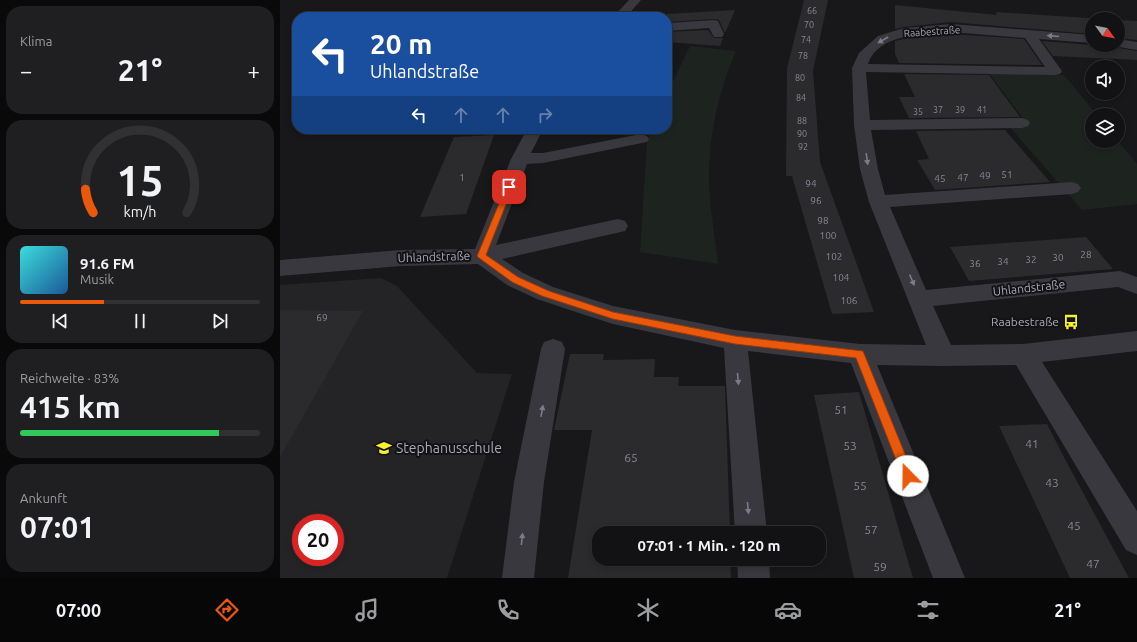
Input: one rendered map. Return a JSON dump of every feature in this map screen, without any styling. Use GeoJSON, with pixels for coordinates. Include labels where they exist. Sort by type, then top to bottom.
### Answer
{"type":"FeatureCollection","features":[{"type":"Feature","properties":{"kind":"street"},"geometry":{"type":"LineString","coordinates":[[624,12],[635,0]]}},
{"type":"Feature","properties":{"kind":"street"},"geometry":{"type":"LineString","coordinates":[[672,27],[714,24],[718,34]]}},
{"type":"Feature","properties":{"kind":"street","name":"Raabestraße"},"geometry":{"type":"LineString","coordinates":[[859,68],[864,56],[883,39],[904,32],[951,28],[1085,38]]}},
{"type":"Feature","properties":{"kind":"street"},"geometry":{"type":"LineString","coordinates":[[944,356],[878,202],[869,169],[862,124],[859,68],[1052,71],[1028,34]]}},
{"type":"Feature","properties":{"kind":"street"},"geometry":{"type":"LineString","coordinates":[[1125,44],[1137,46]]}},
{"type":"Feature","properties":{"kind":"street"},"geometry":{"type":"LineString","coordinates":[[862,124],[1022,123]]}},
{"type":"Feature","properties":{"kind":"street"},"geometry":{"type":"LineString","coordinates":[[482,256],[520,159],[533,134]]}},
{"type":"Feature","properties":{"kind":"street"},"geometry":{"type":"LineString","coordinates":[[520,159],[543,158],[641,139]]}},
{"type":"Feature","properties":{"kind":"street"},"geometry":{"type":"LineString","coordinates":[[878,202],[1072,188]]}},
{"type":"Feature","properties":{"kind":"street"},"geometry":{"type":"LineString","coordinates":[[482,256],[618,226]]}},
{"type":"Feature","properties":{"kind":"street","name":"Uhlandstraße"},"geometry":{"type":"LineString","coordinates":[[280,268],[401,258],[482,256],[515,279],[545,293],[587,308],[613,315],[735,340],[860,354],[944,356],[1023,354],[1137,341]]}},
{"type":"Feature","properties":{"kind":"street","name":"Uhlandstraße"},"geometry":{"type":"LineString","coordinates":[[920,299],[1120,279],[1137,286]]}},
{"type":"Feature","properties":{"kind":"street"},"geometry":{"type":"LineString","coordinates":[[735,340],[749,526]]}},
{"type":"Feature","properties":{"kind":"street"},"geometry":{"type":"LineString","coordinates":[[518,578],[529,482],[553,349]]}},
{"type":"Feature","properties":{"kind":"street"},"geometry":{"type":"LineString","coordinates":[[860,354],[949,578]]}},
{"type":"Feature","properties":{"kind":"street"},"geometry":{"type":"LineString","coordinates":[[1023,354],[1137,539]]}},
{"type":"Feature","properties":{"kind":"street"},"geometry":{"type":"LineString","coordinates":[[753,566],[754,578]]}},
{"type":"Feature","properties":{"kind":"shaded area"},"geometry":{"type":"Polygon","coordinates":[[[690,46],[736,51],[716,112],[709,160],[710,198],[718,264],[640,252],[647,141],[650,134],[672,134],[672,84],[690,46]]]}},
{"type":"Feature","properties":{"kind":"shaded area"},"geometry":{"type":"Polygon","coordinates":[[[989,73],[1064,75],[1091,108],[1085,108],[1085,148],[1124,148],[1137,164],[1137,204],[1082,210],[1008,125],[1028,125],[989,73]]]}},
{"type":"Feature","properties":{"kind":"shaded area","name":"Stephanusschule"},"geometry":{"type":"Polygon","coordinates":[[[381,278],[397,286],[477,373],[512,374],[447,578],[280,578],[280,285],[381,278]]]}},
{"type":"Feature","properties":{"kind":"building"},"geometry":{"type":"Polygon","coordinates":[[[804,0],[828,0],[813,71],[820,162],[874,312],[832,314],[792,176],[786,176],[787,68],[804,0]]]}},
{"type":"Feature","properties":{"kind":"building"},"geometry":{"type":"Polygon","coordinates":[[[895,5],[997,15],[996,12],[1085,18],[1085,33],[951,22],[895,29],[895,5]]]}},
{"type":"Feature","properties":{"kind":"building"},"geometry":{"type":"Polygon","coordinates":[[[735,10],[725,33],[719,20],[672,22],[672,14],[735,10]]]}},
{"type":"Feature","properties":{"kind":"building"},"geometry":{"type":"Polygon","coordinates":[[[1125,20],[1137,21],[1137,40],[1125,39],[1125,20]]]}},
{"type":"Feature","properties":{"kind":"building"},"geometry":{"type":"Polygon","coordinates":[[[708,30],[714,38],[723,38],[720,46],[672,42],[672,32],[708,30]]]}},
{"type":"Feature","properties":{"kind":"building"},"geometry":{"type":"Polygon","coordinates":[[[951,34],[1024,39],[1042,65],[899,63],[895,54],[895,41],[916,36],[951,34]]]}},
{"type":"Feature","properties":{"kind":"building"},"geometry":{"type":"Polygon","coordinates":[[[1042,41],[1085,44],[1085,52],[1125,52],[1125,49],[1137,51],[1137,60],[1053,56],[1042,41]]]}},
{"type":"Feature","properties":{"kind":"building"},"geometry":{"type":"Polygon","coordinates":[[[904,74],[989,75],[1020,117],[909,118],[899,97],[915,97],[904,74]]]}},
{"type":"Feature","properties":{"kind":"building"},"geometry":{"type":"Polygon","coordinates":[[[1005,130],[1050,182],[935,190],[917,160],[929,159],[916,131],[1005,130]]]}},
{"type":"Feature","properties":{"kind":"building"},"geometry":{"type":"Polygon","coordinates":[[[494,135],[466,214],[420,217],[454,137],[494,135]]]}},
{"type":"Feature","properties":{"kind":"building"},"geometry":{"type":"Polygon","coordinates":[[[1086,237],[1113,269],[969,281],[950,247],[1086,237]]]}},
{"type":"Feature","properties":{"kind":"building"},"geometry":{"type":"Polygon","coordinates":[[[280,310],[363,311],[280,457],[280,310]]]}},
{"type":"Feature","properties":{"kind":"building"},"geometry":{"type":"Polygon","coordinates":[[[570,354],[604,354],[603,360],[655,359],[654,377],[679,377],[678,386],[725,386],[730,526],[592,526],[592,566],[730,566],[731,578],[568,578],[592,430],[554,430],[570,354]]]}},
{"type":"Feature","properties":{"kind":"building"},"geometry":{"type":"Polygon","coordinates":[[[859,392],[913,578],[854,578],[814,395],[859,392]]]}},
{"type":"Feature","properties":{"kind":"building"},"geometry":{"type":"Polygon","coordinates":[[[1047,424],[1129,578],[1070,578],[999,426],[1047,424]]]}},
{"type":"Feature","properties":{"kind":"place","name":"Raabestraße"},"geometry":{"type":"Point","coordinates":[1071,322]}},
{"type":"Feature","properties":{"kind":"place","name":"Stephanusschule"},"geometry":{"type":"Point","coordinates":[384,448]}},
{"type":"Feature","properties":{"kind":"route"},"geometry":{"type":"LineString","coordinates":[[509,187],[482,256],[515,279],[545,293],[587,308],[613,315],[735,340],[860,354],[908,476]]}}]}
